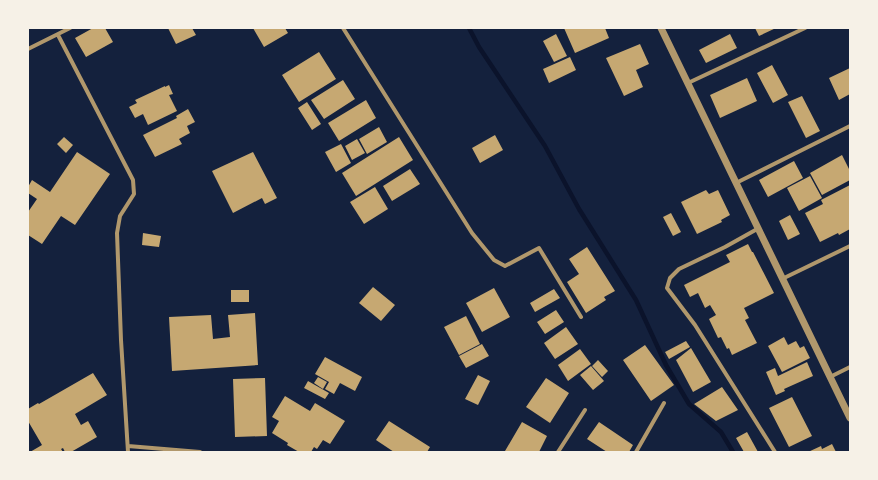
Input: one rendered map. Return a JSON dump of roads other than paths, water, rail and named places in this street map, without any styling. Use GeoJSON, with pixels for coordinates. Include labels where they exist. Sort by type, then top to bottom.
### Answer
{"type":"FeatureCollection","features":[{"type":"Feature","properties":{"kind":"street"},"geometry":{"type":"LineString","coordinates":[[28,49],[70,28]]}},
{"type":"Feature","properties":{"kind":"street"},"geometry":{"type":"LineString","coordinates":[[343,28],[472,233],[494,260],[505,266],[539,248],[582,317]]}},
{"type":"Feature","properties":{"kind":"street"},"geometry":{"type":"LineString","coordinates":[[661,28],[850,418]]}},
{"type":"Feature","properties":{"kind":"street"},"geometry":{"type":"LineString","coordinates":[[688,83],[805,28]]}},
{"type":"Feature","properties":{"kind":"street"},"geometry":{"type":"LineString","coordinates":[[58,35],[133,180],[134,194],[120,216],[117,233],[121,340],[128,452]]}},
{"type":"Feature","properties":{"kind":"street"},"geometry":{"type":"LineString","coordinates":[[736,183],[850,126]]}},
{"type":"Feature","properties":{"kind":"street"},"geometry":{"type":"LineString","coordinates":[[759,228],[725,247],[679,269],[670,278],[667,288],[695,325],[775,452]]}},
{"type":"Feature","properties":{"kind":"street"},"geometry":{"type":"LineString","coordinates":[[782,279],[850,246]]}},
{"type":"Feature","properties":{"kind":"street"},"geometry":{"type":"LineString","coordinates":[[830,377],[850,367]]}},
{"type":"Feature","properties":{"kind":"street"},"geometry":{"type":"LineString","coordinates":[[636,452],[664,404]]}},
{"type":"Feature","properties":{"kind":"street"},"geometry":{"type":"LineString","coordinates":[[558,452],[585,410]]}},
{"type":"Feature","properties":{"kind":"street"},"geometry":{"type":"LineString","coordinates":[[128,446],[200,452]]}},
{"type":"Feature","properties":{"kind":"waterway"},"geometry":{"type":"LineString","coordinates":[[469,28],[479,47],[545,146],[579,209],[636,300],[666,365],[689,404],[721,432],[733,452]]}}]}
